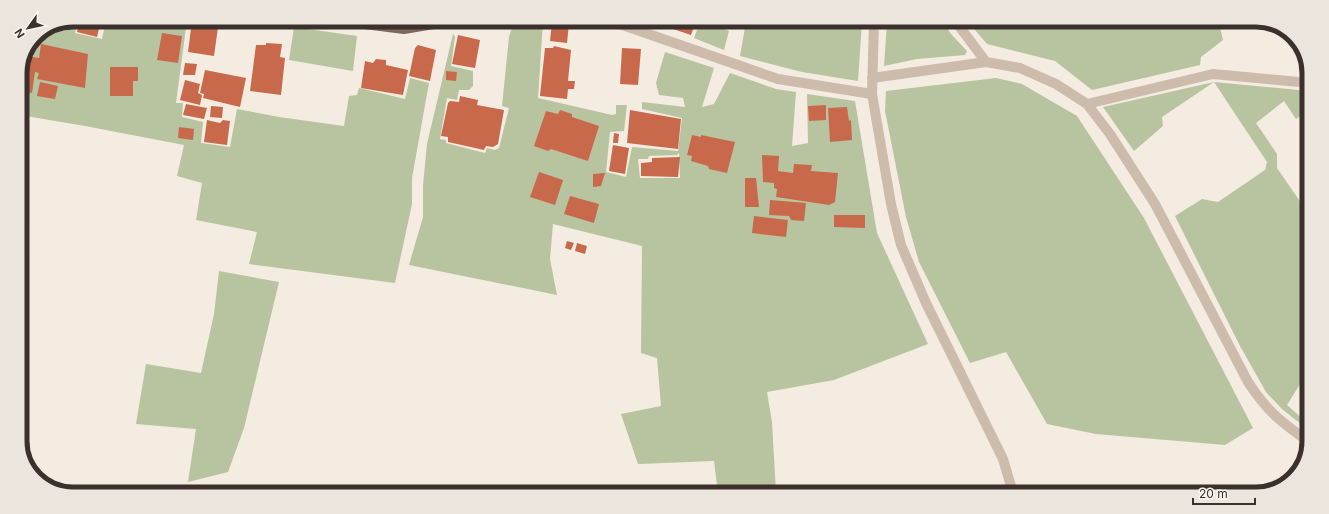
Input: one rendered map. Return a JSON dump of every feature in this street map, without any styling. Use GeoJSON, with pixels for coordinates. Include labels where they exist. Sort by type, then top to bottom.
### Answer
{"type":"FeatureCollection","features":[{"type":"Feature","properties":{"kind":"main road"},"geometry":{"type":"LineString","coordinates":[[388,27],[404,29],[416,27]]}},
{"type":"Feature","properties":{"kind":"street"},"geometry":{"type":"LineString","coordinates":[[628,27],[778,79],[872,94]]}},
{"type":"Feature","properties":{"kind":"street"},"geometry":{"type":"LineString","coordinates":[[874,27],[872,94],[901,245],[926,303],[1000,452],[1011,487]]}},
{"type":"Feature","properties":{"kind":"street"},"geometry":{"type":"LineString","coordinates":[[960,27],[986,62]]}},
{"type":"Feature","properties":{"kind":"street"},"geometry":{"type":"LineString","coordinates":[[872,78],[986,62],[1020,68],[1056,84],[1087,104],[1110,134],[1155,204],[1245,376],[1261,402],[1272,415],[1302,437]]}},
{"type":"Feature","properties":{"kind":"street"},"geometry":{"type":"LineString","coordinates":[[1087,104],[1213,74],[1302,82]]}},
{"type":"Feature","properties":{"kind":"green space"},"geometry":{"type":"Polygon","coordinates":[[[73,27],[76,28],[75,33],[102,39],[105,27],[186,27],[176,103],[183,103],[182,117],[203,122],[201,143],[230,147],[237,109],[279,117],[344,126],[349,96],[357,95],[359,88],[405,99],[410,78],[429,83],[412,178],[412,204],[395,283],[249,264],[257,232],[196,220],[202,183],[177,176],[184,145],[27,116],[27,73],[28,64],[34,48],[48,48],[48,34],[54,31],[57,32],[57,30],[73,27]]]}},
{"type":"Feature","properties":{"kind":"green space"},"geometry":{"type":"Polygon","coordinates":[[[294,27],[357,36],[353,71],[289,60],[294,27]]]}},
{"type":"Feature","properties":{"kind":"green space"},"geometry":{"type":"Polygon","coordinates":[[[512,27],[543,27],[538,98],[612,115],[616,114],[616,105],[627,105],[624,131],[610,132],[606,172],[626,177],[632,147],[678,151],[682,118],[642,109],[642,102],[685,107],[683,98],[659,95],[656,83],[665,52],[714,68],[702,107],[714,104],[730,73],[776,89],[796,92],[792,146],[808,143],[807,94],[855,101],[877,233],[928,344],[834,380],[767,392],[772,422],[776,487],[717,487],[714,461],[638,464],[621,414],[661,406],[657,358],[641,353],[642,246],[553,224],[550,259],[557,295],[409,265],[423,217],[423,185],[427,144],[453,34],[455,37],[451,66],[473,71],[473,86],[469,90],[459,90],[457,100],[447,98],[440,139],[446,140],[446,143],[485,153],[487,148],[495,150],[499,148],[509,108],[502,106],[509,37],[512,27]],[[679,153],[677,155],[649,156],[648,159],[638,159],[640,178],[680,178],[679,153]]]}},
{"type":"Feature","properties":{"kind":"green space"},"geometry":{"type":"Polygon","coordinates":[[[698,27],[719,27],[729,31],[724,50],[694,38],[698,27]]]}},
{"type":"Feature","properties":{"kind":"green space"},"geometry":{"type":"Polygon","coordinates":[[[745,27],[862,27],[858,81],[802,72],[740,56],[745,27]]]}},
{"type":"Feature","properties":{"kind":"green space"},"geometry":{"type":"Polygon","coordinates":[[[887,27],[946,27],[967,51],[965,55],[917,59],[884,66],[887,27]]]}},
{"type":"Feature","properties":{"kind":"green space"},"geometry":{"type":"Polygon","coordinates":[[[972,27],[1220,27],[1223,40],[1201,57],[1200,65],[1092,90],[1055,61],[987,44],[972,27]]]}},
{"type":"Feature","properties":{"kind":"green space"},"geometry":{"type":"Polygon","coordinates":[[[996,78],[1022,84],[1077,116],[1144,218],[1253,428],[1225,445],[1096,434],[1047,424],[1006,352],[970,363],[919,262],[906,217],[885,111],[886,91],[996,78]]]}},
{"type":"Feature","properties":{"kind":"green space"},"geometry":{"type":"Polygon","coordinates":[[[1214,82],[1302,90],[1302,115],[1296,119],[1284,101],[1256,123],[1277,154],[1277,168],[1302,204],[1302,381],[1287,405],[1302,418],[1302,425],[1282,409],[1266,392],[1240,346],[1175,216],[1202,199],[1218,202],[1265,170],[1267,162],[1214,82]]]}},
{"type":"Feature","properties":{"kind":"green space"},"geometry":{"type":"Polygon","coordinates":[[[1214,82],[1162,117],[1163,126],[1134,151],[1103,107],[1214,82]]]}},
{"type":"Feature","properties":{"kind":"green space"},"geometry":{"type":"Polygon","coordinates":[[[219,271],[279,282],[244,428],[228,472],[188,482],[196,429],[136,424],[146,364],[201,373],[214,314],[219,271]]]}},
{"type":"Feature","properties":{"kind":"building"},"geometry":{"type":"Polygon","coordinates":[[[78,27],[99,27],[97,37],[77,32],[78,27]]]}},
{"type":"Feature","properties":{"kind":"building"},"geometry":{"type":"Polygon","coordinates":[[[191,27],[218,27],[214,56],[188,52],[191,27]]]}},
{"type":"Feature","properties":{"kind":"building"},"geometry":{"type":"Polygon","coordinates":[[[551,27],[569,27],[567,43],[550,41],[551,27]]]}},
{"type":"Feature","properties":{"kind":"building"},"geometry":{"type":"Polygon","coordinates":[[[667,27],[694,27],[691,35],[667,27]]]}},
{"type":"Feature","properties":{"kind":"building"},"geometry":{"type":"Polygon","coordinates":[[[162,33],[182,36],[178,63],[157,60],[162,33]]]}},
{"type":"Feature","properties":{"kind":"building"},"geometry":{"type":"Polygon","coordinates":[[[458,35],[480,40],[475,68],[452,64],[458,35]]]}},
{"type":"Feature","properties":{"kind":"building"},"geometry":{"type":"Polygon","coordinates":[[[266,43],[282,44],[280,57],[285,58],[281,95],[250,91],[256,45],[266,45],[266,43]]]}},
{"type":"Feature","properties":{"kind":"building"},"geometry":{"type":"Polygon","coordinates":[[[48,45],[88,54],[85,88],[37,79],[39,73],[35,72],[32,93],[27,92],[27,73],[30,57],[39,58],[40,48],[48,48],[48,45]]]}},
{"type":"Feature","properties":{"kind":"building"},"geometry":{"type":"Polygon","coordinates":[[[418,45],[436,50],[430,81],[409,76],[415,48],[418,45]]]}},
{"type":"Feature","properties":{"kind":"building"},"geometry":{"type":"Polygon","coordinates":[[[554,46],[571,50],[568,81],[575,81],[574,89],[568,89],[567,99],[540,96],[545,48],[553,48],[554,46]]]}},
{"type":"Feature","properties":{"kind":"building"},"geometry":{"type":"Polygon","coordinates":[[[622,48],[641,49],[638,85],[620,84],[622,48]]]}},
{"type":"Feature","properties":{"kind":"building"},"geometry":{"type":"Polygon","coordinates":[[[376,59],[386,60],[386,65],[408,70],[403,95],[361,88],[365,61],[373,63],[376,59]]]}},
{"type":"Feature","properties":{"kind":"building"},"geometry":{"type":"Polygon","coordinates":[[[185,63],[197,64],[195,75],[183,75],[185,63]]]}},
{"type":"Feature","properties":{"kind":"building"},"geometry":{"type":"Polygon","coordinates":[[[110,67],[138,67],[138,81],[133,81],[133,96],[110,96],[110,67]]]}},
{"type":"Feature","properties":{"kind":"building"},"geometry":{"type":"Polygon","coordinates":[[[205,70],[246,78],[240,107],[203,98],[204,94],[200,93],[205,70]]]}},
{"type":"Feature","properties":{"kind":"building"},"geometry":{"type":"Polygon","coordinates":[[[446,71],[457,72],[456,81],[446,80],[446,71]]]}},
{"type":"Feature","properties":{"kind":"building"},"geometry":{"type":"Polygon","coordinates":[[[185,80],[200,84],[198,93],[202,95],[200,105],[180,100],[185,80]]]}},
{"type":"Feature","properties":{"kind":"building"},"geometry":{"type":"Polygon","coordinates":[[[40,82],[58,86],[55,99],[37,96],[40,82]]]}},
{"type":"Feature","properties":{"kind":"building"},"geometry":{"type":"Polygon","coordinates":[[[460,96],[478,100],[477,105],[504,110],[498,144],[493,147],[486,146],[484,150],[448,142],[448,137],[441,136],[448,103],[450,101],[459,102],[460,96]]]}},
{"type":"Feature","properties":{"kind":"building"},"geometry":{"type":"Polygon","coordinates":[[[186,104],[207,108],[204,119],[183,115],[186,104]]]}},
{"type":"Feature","properties":{"kind":"building"},"geometry":{"type":"Polygon","coordinates":[[[826,105],[826,120],[809,121],[808,106],[826,105]]]}},
{"type":"Feature","properties":{"kind":"building"},"geometry":{"type":"Polygon","coordinates":[[[211,106],[223,107],[222,118],[210,117],[211,106]]]}},
{"type":"Feature","properties":{"kind":"building"},"geometry":{"type":"Polygon","coordinates":[[[847,107],[849,121],[851,120],[852,140],[830,142],[828,108],[847,107]]]}},
{"type":"Feature","properties":{"kind":"building"},"geometry":{"type":"Polygon","coordinates":[[[560,110],[572,114],[572,117],[599,126],[588,161],[551,149],[548,151],[534,146],[546,111],[558,114],[560,110]]]}},
{"type":"Feature","properties":{"kind":"building"},"geometry":{"type":"Polygon","coordinates":[[[630,110],[681,119],[678,149],[627,143],[630,110]]]}},
{"type":"Feature","properties":{"kind":"building"},"geometry":{"type":"Polygon","coordinates":[[[207,120],[220,123],[223,120],[230,121],[227,145],[204,142],[207,120]]]}},
{"type":"Feature","properties":{"kind":"building"},"geometry":{"type":"Polygon","coordinates":[[[179,127],[194,129],[193,140],[178,138],[179,127]]]}},
{"type":"Feature","properties":{"kind":"building"},"geometry":{"type":"Polygon","coordinates":[[[614,133],[619,134],[618,143],[613,143],[614,133]]]}},
{"type":"Feature","properties":{"kind":"building"},"geometry":{"type":"Polygon","coordinates":[[[692,135],[701,137],[701,135],[735,142],[727,173],[709,169],[708,166],[691,161],[692,156],[687,155],[692,135]]]}},
{"type":"Feature","properties":{"kind":"building"},"geometry":{"type":"Polygon","coordinates":[[[613,145],[629,148],[625,174],[609,171],[613,145]]]}},
{"type":"Feature","properties":{"kind":"building"},"geometry":{"type":"Polygon","coordinates":[[[762,155],[779,156],[778,171],[793,173],[794,164],[812,165],[811,171],[838,173],[835,202],[829,205],[776,197],[777,189],[774,188],[774,183],[763,182],[762,155]]]}},
{"type":"Feature","properties":{"kind":"building"},"geometry":{"type":"Polygon","coordinates":[[[680,157],[678,177],[641,176],[641,163],[652,162],[652,158],[680,157]]]}},
{"type":"Feature","properties":{"kind":"building"},"geometry":{"type":"Polygon","coordinates":[[[539,172],[563,180],[555,205],[530,197],[539,172]]]}},
{"type":"Feature","properties":{"kind":"building"},"geometry":{"type":"Polygon","coordinates":[[[605,173],[601,186],[593,187],[593,174],[605,173]]]}},
{"type":"Feature","properties":{"kind":"building"},"geometry":{"type":"Polygon","coordinates":[[[745,178],[756,178],[759,207],[745,207],[745,178]]]}},
{"type":"Feature","properties":{"kind":"building"},"geometry":{"type":"Polygon","coordinates":[[[570,196],[599,204],[594,223],[564,214],[570,196]]]}},
{"type":"Feature","properties":{"kind":"building"},"geometry":{"type":"Polygon","coordinates":[[[770,200],[806,203],[804,221],[791,220],[789,216],[769,215],[770,200]]]}},
{"type":"Feature","properties":{"kind":"building"},"geometry":{"type":"Polygon","coordinates":[[[834,215],[865,215],[865,228],[834,227],[834,215]]]}},
{"type":"Feature","properties":{"kind":"building"},"geometry":{"type":"Polygon","coordinates":[[[754,216],[788,220],[786,237],[752,233],[754,216]]]}},
{"type":"Feature","properties":{"kind":"building"},"geometry":{"type":"Polygon","coordinates":[[[567,241],[574,243],[571,250],[565,248],[567,241]]]}},
{"type":"Feature","properties":{"kind":"building"},"geometry":{"type":"Polygon","coordinates":[[[577,243],[587,246],[585,254],[575,251],[577,243]]]}}]}
